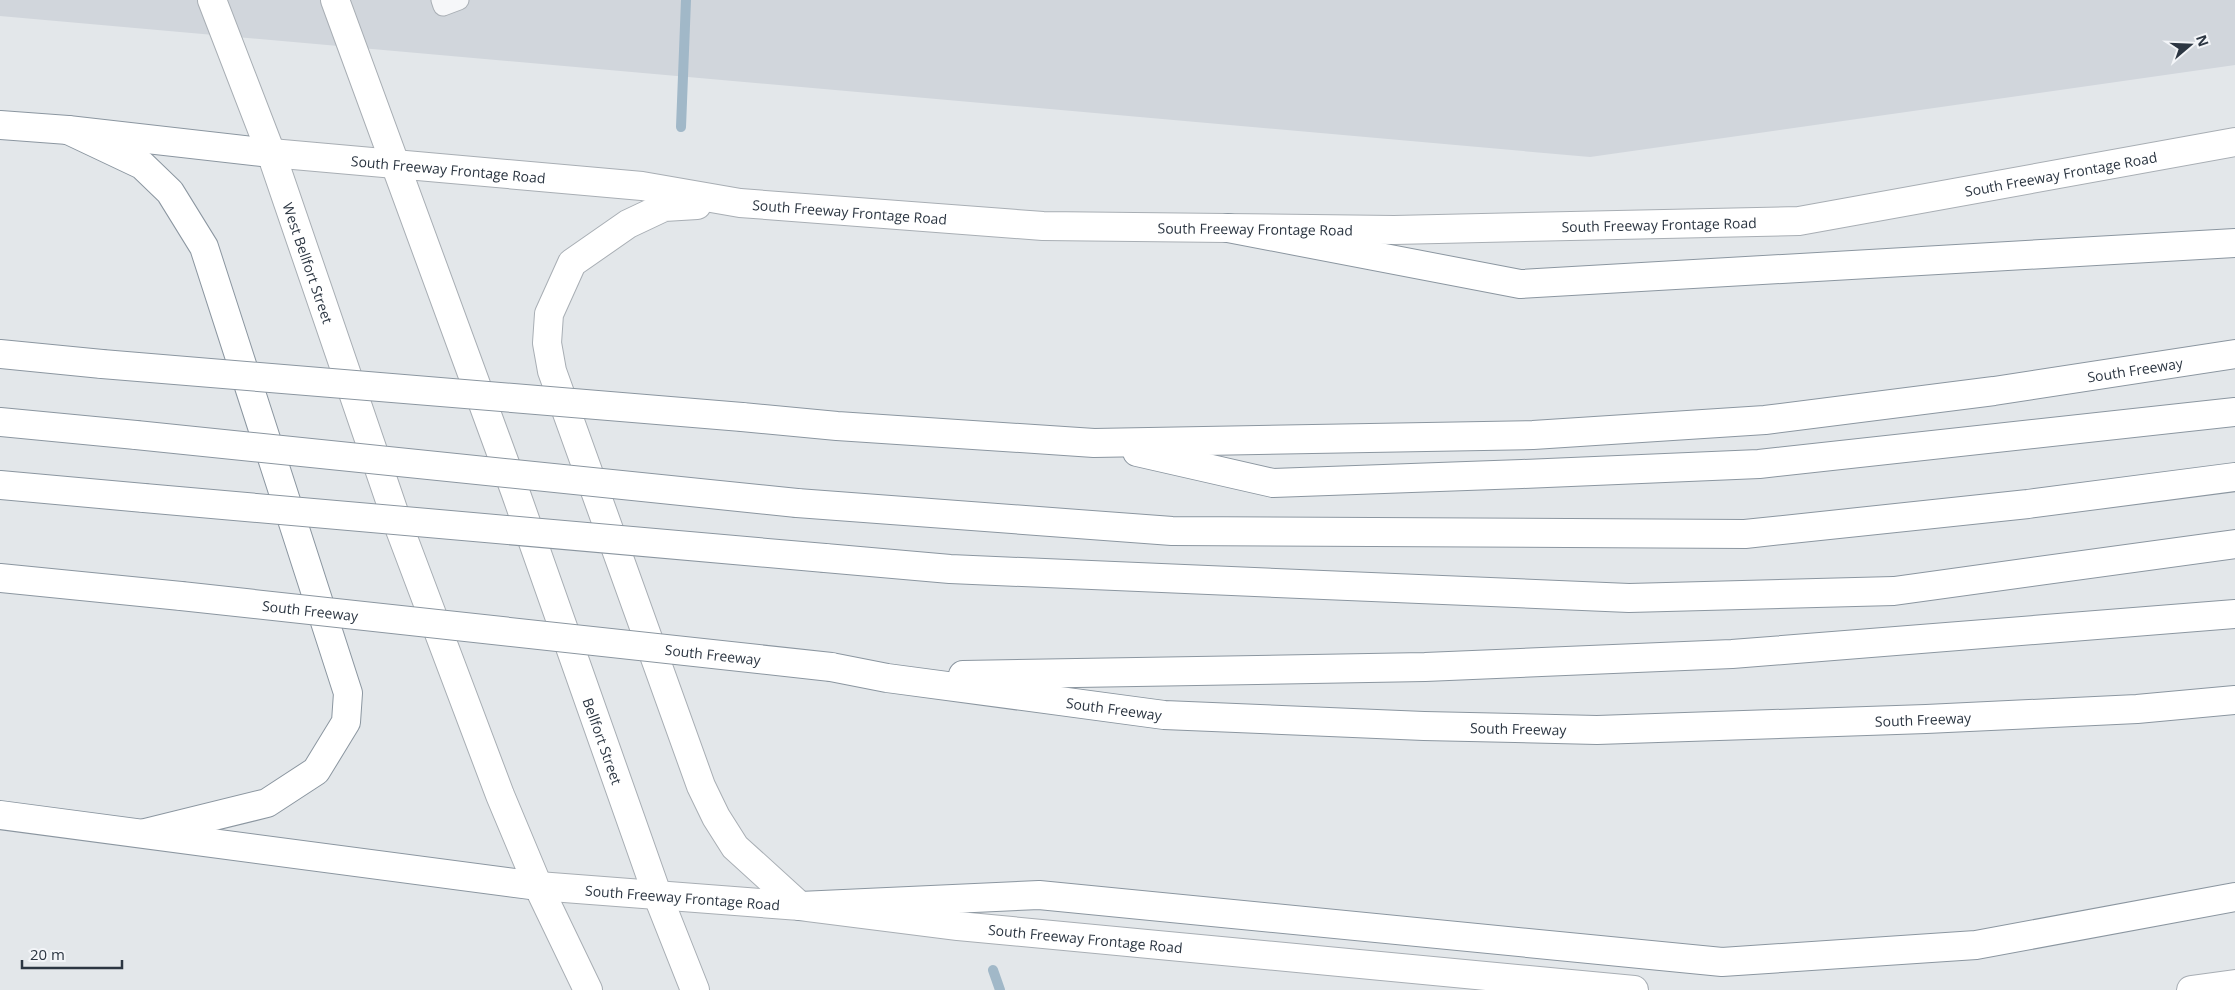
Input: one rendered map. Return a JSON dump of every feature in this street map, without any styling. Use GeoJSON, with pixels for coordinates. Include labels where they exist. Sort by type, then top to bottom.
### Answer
{"type":"FeatureCollection","features":[{"type":"Feature","properties":{"kind":"main road","name":"West Bellfort Street"},"geometry":{"type":"LineString","coordinates":[[212,0],[271,153],[399,528],[500,795],[538,886]]}},
{"type":"Feature","properties":{"kind":"main road"},"geometry":{"type":"LineString","coordinates":[[335,0],[395,163]]}},
{"type":"Feature","properties":{"kind":"main road","name":"South Freeway Frontage Road"},"geometry":{"type":"LineString","coordinates":[[0,126],[68,130],[271,153],[642,186],[740,203],[1043,226],[1394,230],[1799,221],[2235,142]]}},
{"type":"Feature","properties":{"kind":"main road"},"geometry":{"type":"LineString","coordinates":[[68,130],[142,165],[170,192],[204,247],[348,693],[346,722],[316,771],[267,803],[145,832]]}},
{"type":"Feature","properties":{"kind":"main road","name":"Bellfort Street"},"geometry":{"type":"LineString","coordinates":[[395,163],[515,491],[657,894],[695,990]]}},
{"type":"Feature","properties":{"kind":"main road"},"geometry":{"type":"LineString","coordinates":[[740,203],[664,207],[628,224],[596,245],[572,263],[549,314],[547,343],[555,381],[701,786],[716,817],[735,847],[800,906],[1039,895],[1722,962],[1976,945],[2235,897]]}},
{"type":"Feature","properties":{"kind":"main road"},"geometry":{"type":"LineString","coordinates":[[1228,228],[1520,284],[2235,243]]}},
{"type":"Feature","properties":{"kind":"main road","name":"South Freeway"},"geometry":{"type":"LineString","coordinates":[[0,354],[837,426],[1094,442],[1533,435],[1765,420],[1994,391],[2235,354]]}},
{"type":"Feature","properties":{"kind":"main road"},"geometry":{"type":"LineString","coordinates":[[1094,442],[1273,483],[1759,464],[2235,412]]}},
{"type":"Feature","properties":{"kind":"main road"},"geometry":{"type":"LineString","coordinates":[[0,422],[797,503],[1172,531],[1745,534],[2028,504],[2235,476]]}},
{"type":"Feature","properties":{"kind":"main road"},"geometry":{"type":"LineString","coordinates":[[0,485],[950,569],[1629,598],[1894,591],[2235,544]]}},
{"type":"Feature","properties":{"kind":"main road","name":"South Freeway"},"geometry":{"type":"LineString","coordinates":[[0,578],[831,667],[887,678],[1164,715],[1424,726],[1597,730],[1954,718],[2137,709],[2235,700]]}},
{"type":"Feature","properties":{"kind":"main road"},"geometry":{"type":"LineString","coordinates":[[887,678],[1029,673],[1425,667],[1722,654],[2235,614]]}},
{"type":"Feature","properties":{"kind":"main road","name":"South Freeway Frontage Road"},"geometry":{"type":"LineString","coordinates":[[0,815],[145,832],[538,886],[800,906],[958,926],[1634,990]]}},
{"type":"Feature","properties":{"kind":"main road"},"geometry":{"type":"LineString","coordinates":[[538,886],[588,990]]}},
{"type":"Feature","properties":{"kind":"main road"},"geometry":{"type":"LineString","coordinates":[[2191,990],[2235,984]]}},
{"type":"Feature","properties":{"kind":"lane"},"geometry":{"type":"LineString","coordinates":[[441,0],[443,6],[459,0]]}},
{"type":"Feature","properties":{"kind":"shaded area"},"geometry":{"type":"Polygon","coordinates":[[[0,0],[2235,0],[2235,65],[1590,157],[0,16],[0,0]]]}},
{"type":"Feature","properties":{"kind":"waterway"},"geometry":{"type":"LineString","coordinates":[[681,127],[686,0]]}},
{"type":"Feature","properties":{"kind":"waterway"},"geometry":{"type":"LineString","coordinates":[[993,970],[1000,990]]}}]}
